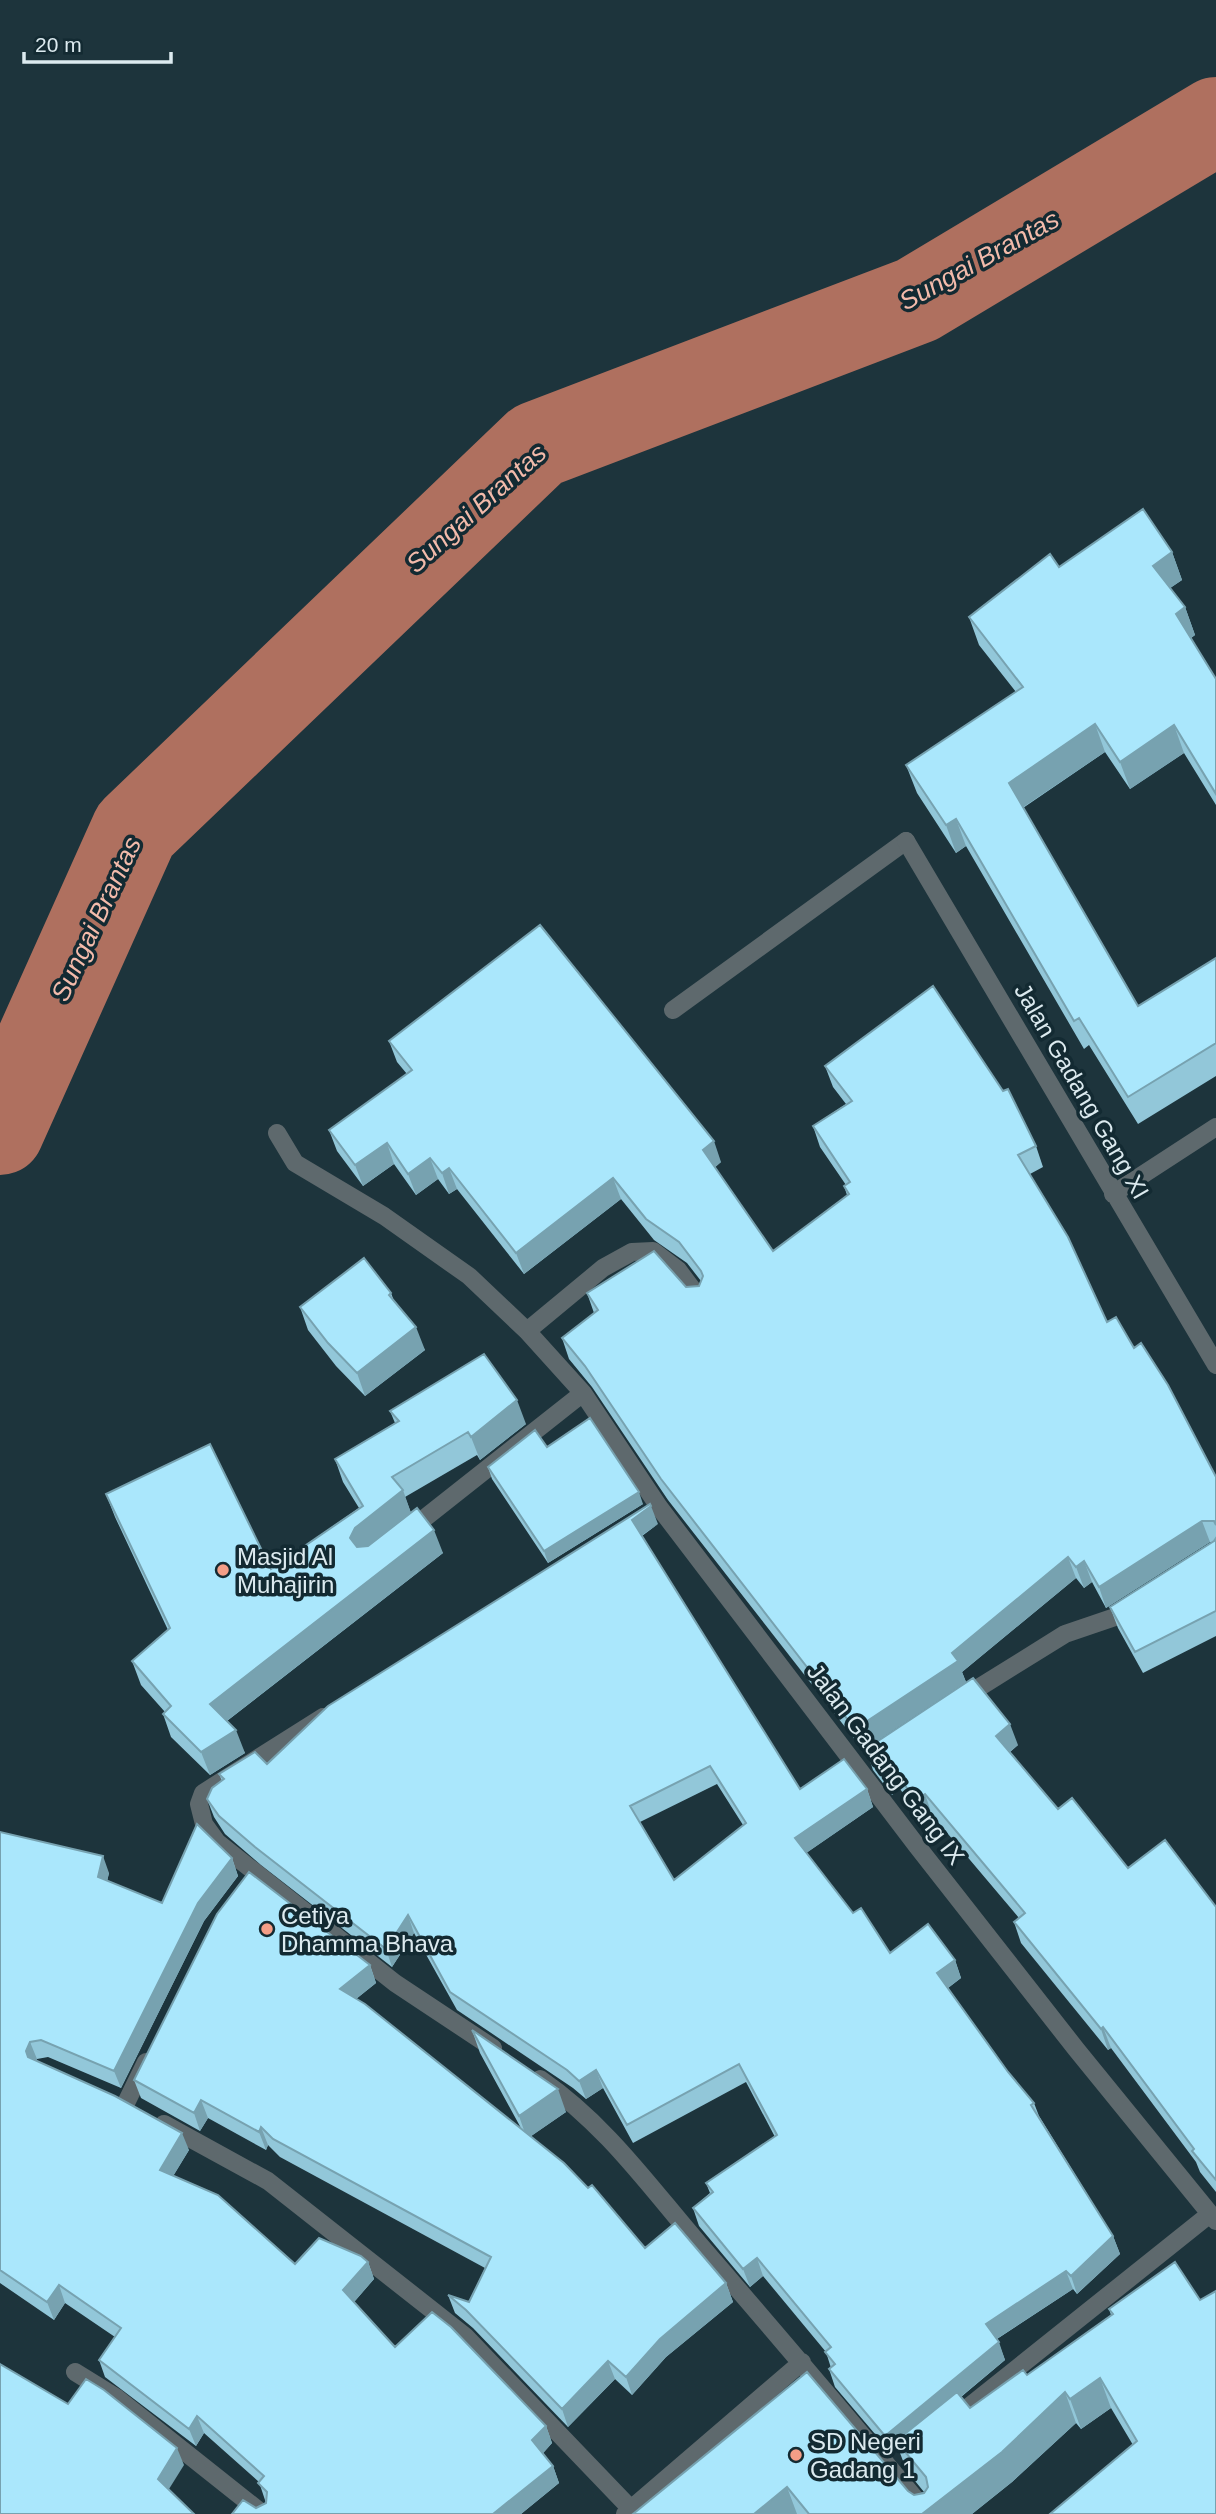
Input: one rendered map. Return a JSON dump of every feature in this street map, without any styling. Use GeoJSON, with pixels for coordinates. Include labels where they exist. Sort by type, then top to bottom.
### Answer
{"type":"FeatureCollection","features":[{"type":"Feature","properties":{"kind":"street","name":"Jalan Gadang Gang XI"},"geometry":{"type":"LineString","coordinates":[[673,1010],[906,841],[1216,1365]]}},
{"type":"Feature","properties":{"kind":"street"},"geometry":{"type":"LineString","coordinates":[[1113,1194],[1216,1127]]}},
{"type":"Feature","properties":{"kind":"street","name":"Jalan Gadang Gang IX"},"geometry":{"type":"LineString","coordinates":[[277,1133],[295,1163],[384,1216],[469,1276],[527,1331],[583,1393],[653,1511],[863,1763],[999,1952],[1213,2217]]}},
{"type":"Feature","properties":{"kind":"street"},"geometry":{"type":"LineString","coordinates":[[527,1331],[603,1268],[632,1252],[653,1251],[678,1270],[699,1298]]}},
{"type":"Feature","properties":{"kind":"street"},"geometry":{"type":"LineString","coordinates":[[392,1544],[583,1393]]}},
{"type":"Feature","properties":{"kind":"street"},"geometry":{"type":"LineString","coordinates":[[948,1707],[1065,1634],[1115,1617],[1145,1598]]}},
{"type":"Feature","properties":{"kind":"street"},"geometry":{"type":"LineString","coordinates":[[343,1704],[203,1793],[199,1804],[204,1824],[250,1879],[395,1983],[504,2055]]}},
{"type":"Feature","properties":{"kind":"street"},"geometry":{"type":"LineString","coordinates":[[153,2047],[132,2106],[268,2181],[465,2336],[628,2512],[802,2362]]}},
{"type":"Feature","properties":{"kind":"street"},"geometry":{"type":"LineString","coordinates":[[525,2069],[567,2097],[634,2163],[702,2248],[896,2465],[928,2514]]}},
{"type":"Feature","properties":{"kind":"street"},"geometry":{"type":"LineString","coordinates":[[934,2434],[1213,2217]]}},
{"type":"Feature","properties":{"kind":"street"},"geometry":{"type":"LineString","coordinates":[[75,2372],[117,2398],[263,2514]]}},
{"type":"Feature","properties":{"kind":"building"},"geometry":{"type":"Polygon","coordinates":[[[1143,509],[1172,552],[1153,566],[1185,607],[1176,614],[1216,679],[1216,794],[1174,725],[1120,762],[1095,724],[1009,783],[1138,1006],[1216,958],[1216,1043],[1128,1097],[1079,1018],[1074,1021],[956,819],[946,825],[906,765],[1023,687],[969,617],[1050,554],[1059,567],[1143,509]]]}},
{"type":"Feature","properties":{"kind":"building"},"geometry":{"type":"Polygon","coordinates":[[[540,925],[714,1141],[703,1150],[773,1251],[849,1194],[844,1186],[850,1182],[813,1126],[852,1101],[825,1066],[933,986],[1003,1091],[1008,1089],[1036,1146],[1018,1155],[1068,1237],[1107,1322],[1116,1317],[1134,1348],[1141,1343],[1168,1385],[1216,1477],[1216,1525],[1214,1521],[1202,1521],[1099,1587],[1084,1561],[1076,1567],[1068,1557],[952,1653],[958,1661],[855,1729],[661,1479],[585,1366],[562,1338],[598,1310],[587,1293],[654,1251],[686,1287],[699,1286],[703,1276],[701,1271],[679,1242],[646,1219],[613,1178],[516,1253],[449,1168],[442,1173],[430,1158],[408,1174],[387,1143],[355,1165],[329,1130],[412,1070],[389,1041],[540,925]]]}},
{"type":"Feature","properties":{"kind":"building"},"geometry":{"type":"Polygon","coordinates":[[[364,1258],[391,1293],[389,1295],[416,1327],[357,1373],[328,1343],[300,1307],[364,1258]]]}},
{"type":"Feature","properties":{"kind":"building"},"geometry":{"type":"Polygon","coordinates":[[[484,1354],[517,1400],[471,1437],[468,1432],[392,1477],[403,1490],[355,1528],[350,1538],[357,1547],[368,1546],[417,1508],[434,1530],[210,1704],[236,1730],[201,1752],[163,1714],[171,1706],[132,1661],[170,1628],[106,1494],[210,1444],[271,1569],[363,1506],[335,1459],[399,1421],[390,1411],[484,1354]]]}},
{"type":"Feature","properties":{"kind":"building"},"geometry":{"type":"Polygon","coordinates":[[[590,1418],[639,1492],[544,1551],[488,1467],[535,1430],[547,1447],[590,1418]]]}},
{"type":"Feature","properties":{"kind":"building"},"geometry":{"type":"Polygon","coordinates":[[[650,1504],[651,1506],[632,1520],[800,1789],[844,1759],[867,1789],[795,1838],[853,1913],[861,1908],[890,1953],[928,1924],[955,1960],[937,1973],[1008,2072],[1034,2103],[1031,2105],[1113,2236],[1071,2276],[1066,2271],[986,2324],[999,2342],[885,2436],[829,2369],[835,2364],[825,2352],[831,2347],[757,2258],[743,2269],[693,2208],[713,2192],[706,2183],[777,2135],[739,2064],[627,2125],[596,2070],[579,2081],[567,2070],[450,1992],[408,1915],[386,1949],[219,1816],[207,1799],[212,1788],[224,1779],[219,1774],[255,1752],[267,1764],[328,1706],[650,1504]],[[710,1766],[630,1806],[674,1880],[746,1823],[710,1766]]]}},
{"type":"Feature","properties":{"kind":"building"},"geometry":{"type":"Polygon","coordinates":[[[1216,1538],[1216,1611],[1135,1652],[1110,1607],[1216,1538]]]}},
{"type":"Feature","properties":{"kind":"building"},"geometry":{"type":"Polygon","coordinates":[[[973,1678],[1010,1724],[996,1736],[1058,1809],[1072,1798],[1128,1868],[1165,1840],[1216,1907],[1216,2180],[1103,2027],[1101,2029],[1014,1922],[1025,1913],[925,1794],[916,1800],[892,1768],[885,1774],[866,1749],[973,1678]]]}},
{"type":"Feature","properties":{"kind":"building"},"geometry":{"type":"Polygon","coordinates":[[[197,1824],[232,1858],[198,1903],[114,2071],[41,2040],[30,2042],[26,2051],[28,2057],[115,2096],[182,2133],[160,2170],[218,2195],[295,2264],[319,2238],[361,2256],[368,2262],[343,2290],[395,2347],[432,2312],[451,2327],[546,2426],[532,2440],[553,2466],[493,2514],[232,2514],[243,2500],[256,2508],[266,2503],[267,2492],[258,2483],[264,2476],[197,2416],[189,2429],[99,2360],[121,2328],[59,2285],[47,2302],[0,2270],[0,1832],[103,1856],[98,1877],[162,1903],[197,1824]]]}},
{"type":"Feature","properties":{"kind":"building"},"geometry":{"type":"Polygon","coordinates":[[[249,1872],[370,1965],[340,1989],[365,2004],[564,2163],[588,2188],[592,2185],[645,2248],[675,2223],[726,2283],[660,2339],[626,2377],[608,2361],[562,2409],[466,2310],[448,2295],[469,2302],[491,2257],[273,2139],[261,2127],[259,2132],[201,2100],[194,2113],[134,2080],[217,1914],[249,1872]]]}},
{"type":"Feature","properties":{"kind":"building"},"geometry":{"type":"Polygon","coordinates":[[[472,2030],[558,2089],[519,2116],[472,2030]]]}},
{"type":"Feature","properties":{"kind":"building"},"geometry":{"type":"Polygon","coordinates":[[[1175,2262],[1200,2300],[1216,2291],[1216,2514],[1050,2514],[1137,2441],[1100,2378],[1070,2399],[1065,2392],[1002,2452],[922,2514],[809,2514],[787,2487],[754,2514],[633,2514],[807,2372],[908,2491],[914,2495],[924,2493],[928,2487],[926,2477],[896,2441],[957,2392],[970,2408],[1023,2370],[1027,2375],[1113,2314],[1109,2309],[1175,2262]]]}},
{"type":"Feature","properties":{"kind":"building"},"geometry":{"type":"Polygon","coordinates":[[[0,2364],[68,2404],[86,2379],[104,2390],[177,2448],[158,2479],[194,2514],[0,2514],[0,2364]]]}},
{"type":"Feature","properties":{"kind":"waterway","name":"Sungai Brantas"},"geometry":{"type":"LineString","coordinates":[[0,1131],[135,830],[537,445],[917,300],[1216,121]]}},
{"type":"Feature","properties":{"kind":"place","name":"Masjid Al Muhajirin"},"geometry":{"type":"Point","coordinates":[223,1570]}},
{"type":"Feature","properties":{"kind":"place","name":"Cetiya Dhamma Bhava"},"geometry":{"type":"Point","coordinates":[267,1929]}},
{"type":"Feature","properties":{"kind":"place","name":"SD Negeri Gadang 1"},"geometry":{"type":"Point","coordinates":[796,2455]}}]}
